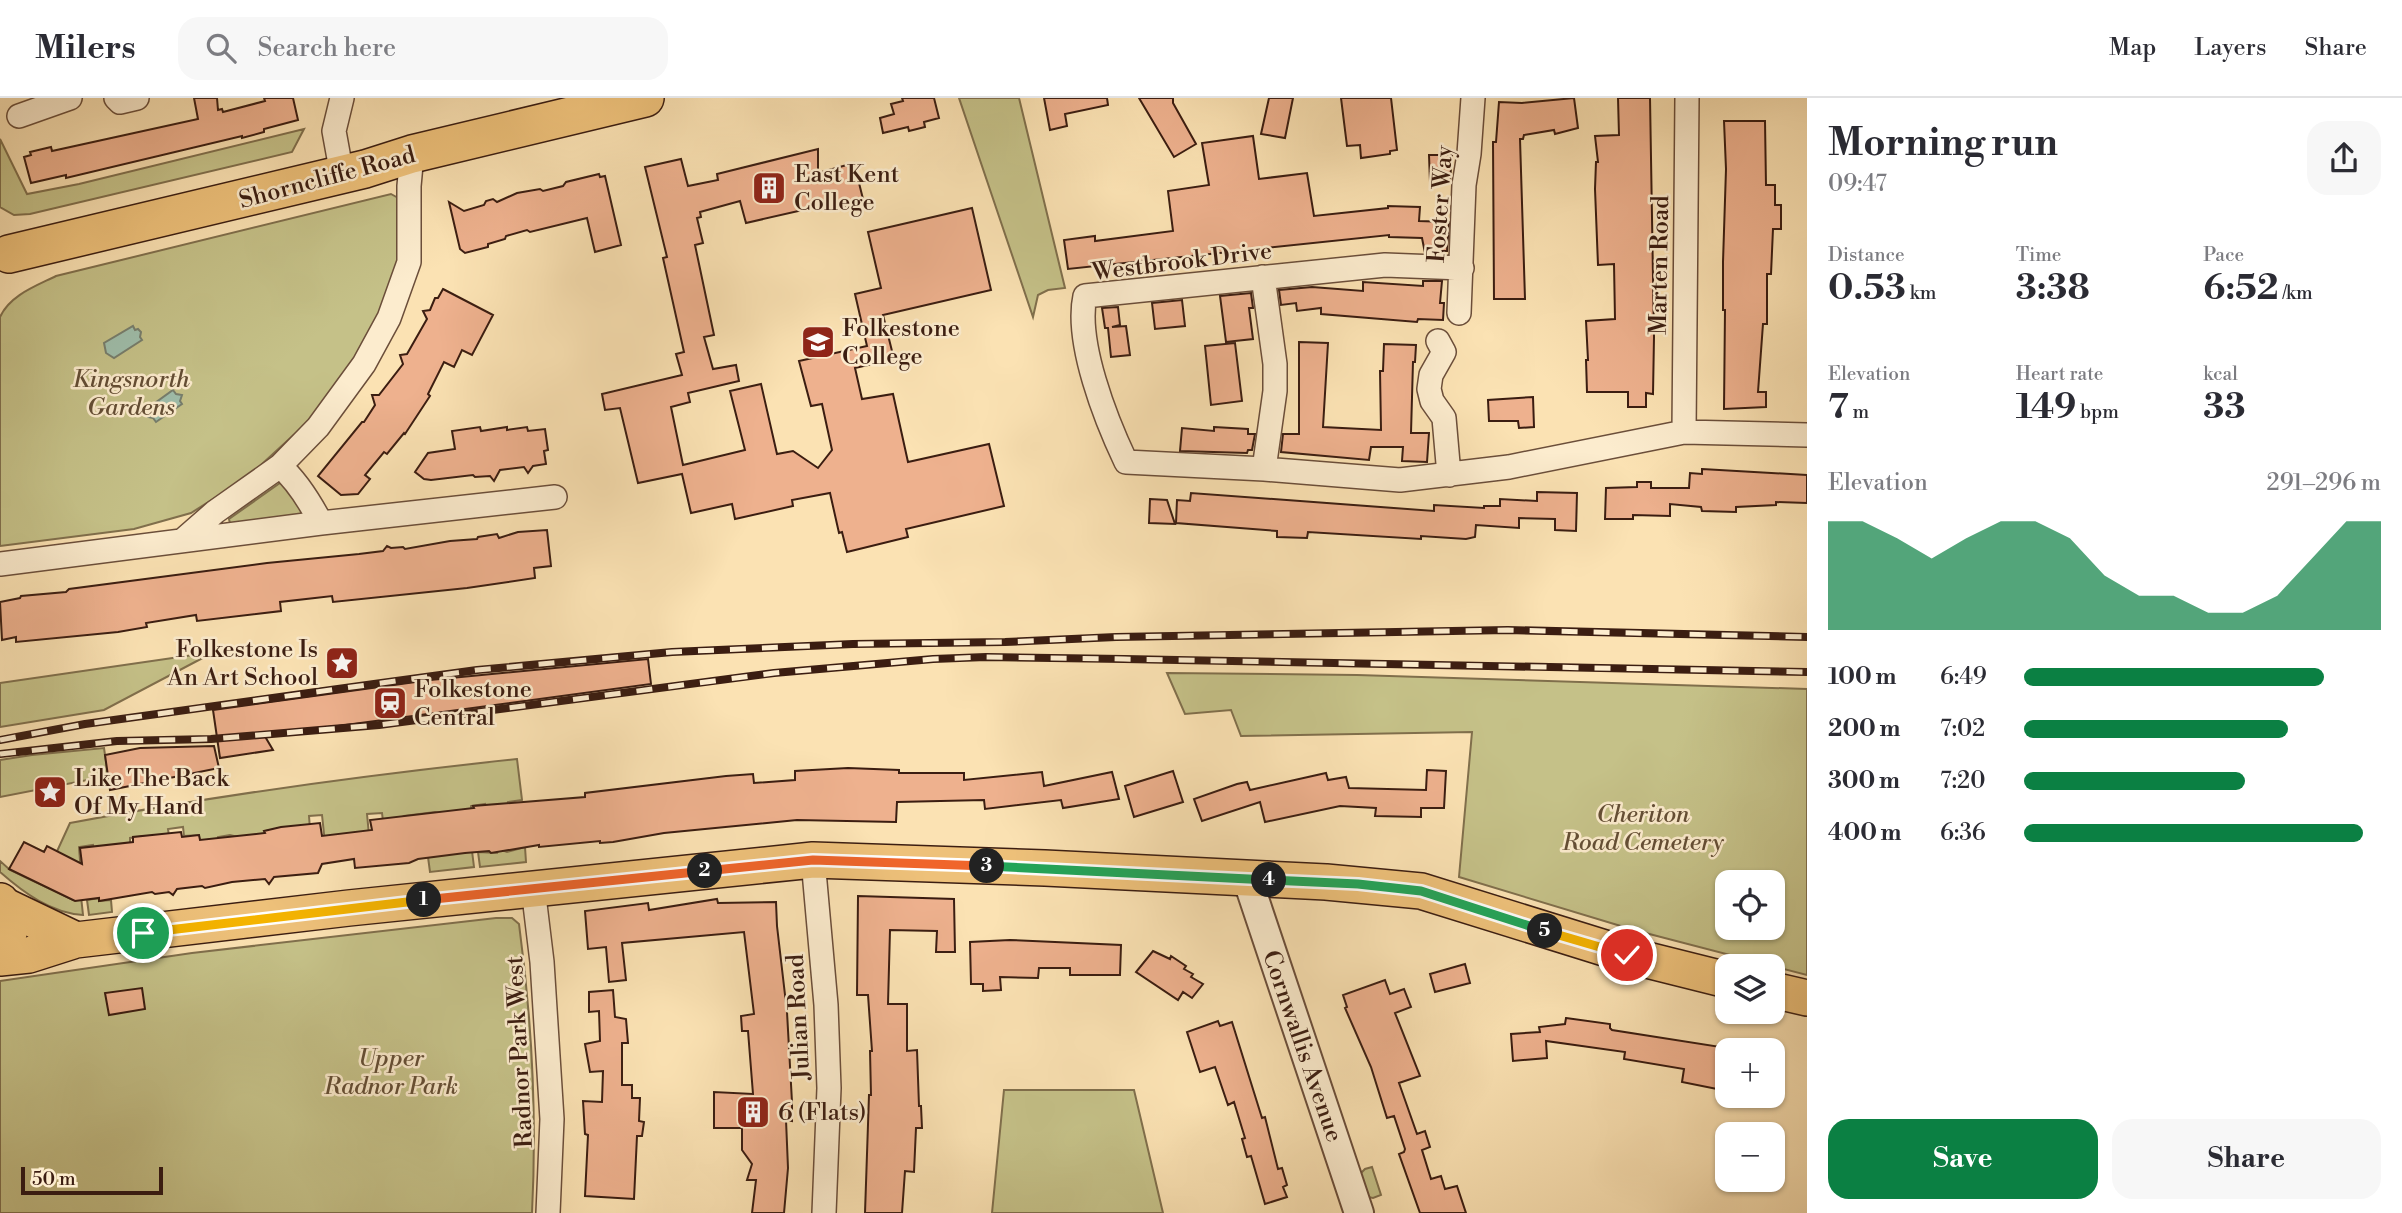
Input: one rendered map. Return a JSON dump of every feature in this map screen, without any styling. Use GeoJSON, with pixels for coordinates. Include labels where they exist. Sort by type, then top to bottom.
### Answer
{"type":"FeatureCollection","features":[{"type":"Feature","properties":{"kind":"highway","name":"Shorncliffe Road"},"geometry":{"type":"LineString","coordinates":[[3,258],[645,98]]}},
{"type":"Feature","properties":{"kind":"highway"},"geometry":{"type":"LineString","coordinates":[[0,951],[7,939],[9,928],[8,916],[2,904]]}},
{"type":"Feature","properties":{"kind":"main road"},"geometry":{"type":"LineString","coordinates":[[0,958],[29,955],[76,940],[533,888],[813,860],[1247,878],[1358,884],[1421,891],[1615,952],[1715,977]]}},
{"type":"Feature","properties":{"kind":"main road"},"geometry":{"type":"LineString","coordinates":[[2,904],[76,940]]}},
{"type":"Feature","properties":{"kind":"main road"},"geometry":{"type":"LineString","coordinates":[[1785,993],[1807,998]]}},
{"type":"Feature","properties":{"kind":"street"},"geometry":{"type":"LineString","coordinates":[[19,116],[70,98]]}},
{"type":"Feature","properties":{"kind":"street"},"geometry":{"type":"LineString","coordinates":[[116,98],[120,102],[137,98]]}},
{"type":"Feature","properties":{"kind":"street"},"geometry":{"type":"LineString","coordinates":[[342,98],[334,131],[342,175]]}},
{"type":"Feature","properties":{"kind":"street","name":"Foster Way"},"geometry":{"type":"LineString","coordinates":[[1459,313],[1464,185],[1473,98]]}},
{"type":"Feature","properties":{"kind":"street","name":"Marten Road"},"geometry":{"type":"LineString","coordinates":[[1684,432],[1687,98]]}},
{"type":"Feature","properties":{"kind":"street"},"geometry":{"type":"LineString","coordinates":[[183,540],[215,512],[279,466],[318,427],[364,364],[398,299],[409,262],[409,186],[412,154]]}},
{"type":"Feature","properties":{"kind":"street","name":"Westbrook Drive"},"geometry":{"type":"LineString","coordinates":[[1462,268],[1385,265],[1085,296],[1082,308],[1092,375],[1115,440],[1126,462],[1400,480],[1510,467],[1684,432],[1807,435]]}},
{"type":"Feature","properties":{"kind":"street"},"geometry":{"type":"LineString","coordinates":[[1263,277],[1275,364],[1275,391],[1264,469]]}},
{"type":"Feature","properties":{"kind":"street"},"geometry":{"type":"LineString","coordinates":[[1438,341],[1444,352],[1431,375],[1429,389],[1432,401],[1444,418],[1449,475]]}},
{"type":"Feature","properties":{"kind":"street"},"geometry":{"type":"LineString","coordinates":[[279,466],[288,472],[321,523]]}},
{"type":"Feature","properties":{"kind":"street"},"geometry":{"type":"LineString","coordinates":[[0,564],[321,523],[555,497]]}},
{"type":"Feature","properties":{"kind":"street","name":"Julian Road"},"geometry":{"type":"LineString","coordinates":[[813,860],[826,1005],[829,1088],[824,1213]]}},
{"type":"Feature","properties":{"kind":"street","name":"Cornwallis Avenue"},"geometry":{"type":"LineString","coordinates":[[1247,878],[1359,1213]]}},
{"type":"Feature","properties":{"kind":"street","name":"Radnor Park West"},"geometry":{"type":"LineString","coordinates":[[533,888],[542,962],[552,1119],[548,1213]]}},
{"type":"Feature","properties":{"kind":"green space"},"geometry":{"type":"Polygon","coordinates":[[[959,98],[1019,98],[1065,288],[1048,290],[1038,295],[1033,317],[959,98]]]}},
{"type":"Feature","properties":{"kind":"green space"},"geometry":{"type":"Polygon","coordinates":[[[304,129],[292,152],[30,214],[14,215],[0,207],[0,139],[27,194],[79,184],[304,129]]]}},
{"type":"Feature","properties":{"kind":"green space","name":"Kingsnorth Gardens"},"geometry":{"type":"Polygon","coordinates":[[[391,194],[400,199],[397,263],[377,322],[341,385],[311,419],[248,477],[191,513],[134,529],[0,546],[0,317],[10,303],[24,292],[56,276],[391,194]]]}},
{"type":"Feature","properties":{"kind":"green space"},"geometry":{"type":"Polygon","coordinates":[[[287,478],[303,512],[297,518],[231,528],[229,519],[287,478]]]}},
{"type":"Feature","properties":{"kind":"green space"},"geometry":{"type":"Polygon","coordinates":[[[214,652],[104,710],[0,727],[0,683],[214,652]]]}},
{"type":"Feature","properties":{"kind":"green space","name":"Cheriton Road Cemetery"},"geometry":{"type":"Polygon","coordinates":[[[1167,673],[1357,675],[1807,689],[1807,975],[1785,969],[1785,954],[1726,954],[1634,930],[1459,877],[1472,732],[1241,736],[1231,710],[1185,714],[1167,673]]]}},
{"type":"Feature","properties":{"kind":"green space"},"geometry":{"type":"Polygon","coordinates":[[[104,748],[108,776],[0,797],[0,760],[104,748]]]}},
{"type":"Feature","properties":{"kind":"green space"},"geometry":{"type":"Polygon","coordinates":[[[517,759],[522,800],[508,802],[509,811],[486,813],[485,804],[471,806],[472,819],[435,812],[404,816],[384,829],[382,813],[367,814],[369,835],[325,843],[322,815],[309,816],[311,842],[277,829],[265,831],[266,844],[230,835],[218,837],[219,850],[201,852],[199,835],[184,836],[183,827],[168,829],[172,857],[146,836],[130,838],[130,843],[96,866],[93,845],[79,847],[81,873],[53,860],[70,823],[293,786],[517,759]]]}},
{"type":"Feature","properties":{"kind":"green space"},"geometry":{"type":"Polygon","coordinates":[[[525,847],[526,862],[480,867],[478,852],[497,853],[499,849],[507,852],[525,847]]]}},
{"type":"Feature","properties":{"kind":"green space"},"geometry":{"type":"Polygon","coordinates":[[[472,851],[474,867],[430,872],[428,857],[472,851]]]}},
{"type":"Feature","properties":{"kind":"green space"},"geometry":{"type":"Polygon","coordinates":[[[0,861],[10,870],[73,900],[80,887],[83,915],[49,906],[28,894],[0,872],[0,861]]]}},
{"type":"Feature","properties":{"kind":"green space"},"geometry":{"type":"Polygon","coordinates":[[[99,898],[100,901],[111,900],[112,912],[89,915],[87,900],[99,898]]]}},
{"type":"Feature","properties":{"kind":"green space","name":"Upper Radnor Park"},"geometry":{"type":"Polygon","coordinates":[[[512,918],[519,924],[534,1104],[532,1213],[0,1213],[0,981],[192,953],[512,918]]]}},
{"type":"Feature","properties":{"kind":"green space"},"geometry":{"type":"Polygon","coordinates":[[[1004,1090],[1134,1090],[1163,1213],[992,1213],[1004,1090]]]}},
{"type":"Feature","properties":{"kind":"green space"},"geometry":{"type":"Polygon","coordinates":[[[1372,1167],[1381,1195],[1373,1198],[1368,1197],[1360,1174],[1372,1167]]]}},
{"type":"Feature","properties":{"kind":"shaded area"},"geometry":{"type":"Polygon","coordinates":[[[133,326],[141,332],[142,340],[114,358],[106,353],[104,343],[133,326]]]}},
{"type":"Feature","properties":{"kind":"shaded area"},"geometry":{"type":"Polygon","coordinates":[[[173,390],[182,395],[182,404],[156,422],[148,417],[148,408],[173,390]]]}},
{"type":"Feature","properties":{"kind":"building"},"geometry":{"type":"Polygon","coordinates":[[[194,98],[217,98],[218,110],[222,109],[223,112],[265,101],[264,98],[293,98],[298,120],[242,138],[66,178],[66,175],[31,183],[24,157],[31,155],[30,152],[51,147],[52,151],[198,119],[194,98]]]}},
{"type":"Feature","properties":{"kind":"building"},"geometry":{"type":"Polygon","coordinates":[[[902,98],[934,98],[939,118],[924,122],[925,127],[909,131],[908,127],[883,133],[880,118],[894,114],[891,104],[903,101],[902,98]]]}},
{"type":"Feature","properties":{"kind":"building"},"geometry":{"type":"Polygon","coordinates":[[[1044,98],[1107,98],[1108,105],[1065,114],[1067,126],[1050,130],[1044,98]]]}},
{"type":"Feature","properties":{"kind":"building"},"geometry":{"type":"Polygon","coordinates":[[[1139,98],[1173,98],[1173,103],[1196,144],[1174,157],[1139,98]]]}},
{"type":"Feature","properties":{"kind":"building"},"geometry":{"type":"Polygon","coordinates":[[[1269,98],[1293,98],[1285,138],[1261,134],[1269,98]]]}},
{"type":"Feature","properties":{"kind":"building"},"geometry":{"type":"Polygon","coordinates":[[[1341,98],[1391,98],[1397,150],[1390,151],[1390,154],[1361,158],[1360,145],[1347,146],[1341,98]]]}},
{"type":"Feature","properties":{"kind":"building"},"geometry":{"type":"Polygon","coordinates":[[[1574,98],[1578,128],[1555,134],[1554,130],[1524,135],[1523,139],[1520,139],[1525,299],[1494,299],[1493,142],[1496,142],[1499,102],[1522,103],[1574,98]]]}},
{"type":"Feature","properties":{"kind":"building"},"geometry":{"type":"Polygon","coordinates":[[[1618,98],[1650,98],[1654,337],[1653,394],[1646,393],[1646,407],[1628,407],[1628,392],[1587,392],[1586,321],[1615,319],[1614,264],[1598,265],[1595,189],[1598,162],[1595,136],[1619,135],[1618,98]]]}},
{"type":"Feature","properties":{"kind":"building"},"geometry":{"type":"Polygon","coordinates":[[[1724,121],[1765,121],[1766,185],[1775,185],[1775,205],[1781,205],[1781,229],[1773,229],[1771,274],[1767,274],[1767,324],[1763,324],[1758,392],[1766,392],[1766,407],[1724,409],[1724,121]]]}},
{"type":"Feature","properties":{"kind":"building"},"geometry":{"type":"Polygon","coordinates":[[[1253,136],[1259,179],[1307,173],[1314,216],[1388,206],[1420,207],[1419,221],[1449,222],[1447,251],[1425,253],[1422,238],[1389,235],[1068,269],[1064,240],[1095,236],[1095,241],[1173,231],[1168,191],[1209,185],[1202,143],[1253,136]]]}},
{"type":"Feature","properties":{"kind":"building"},"geometry":{"type":"Polygon","coordinates":[[[818,149],[818,173],[854,163],[864,203],[839,208],[838,202],[746,223],[740,201],[700,212],[701,217],[697,218],[703,243],[695,245],[714,335],[704,337],[713,369],[736,365],[739,381],[688,393],[690,402],[671,407],[683,465],[745,450],[730,391],[761,384],[777,454],[793,451],[818,468],[832,450],[822,404],[811,406],[799,361],[867,346],[855,294],[881,288],[868,232],[972,208],[991,290],[883,315],[894,359],[855,368],[862,399],[893,394],[908,462],[989,444],[1004,506],[906,529],[908,537],[847,552],[842,532],[839,533],[830,493],[792,500],[793,506],[735,519],[732,504],[691,513],[682,474],[638,483],[620,408],[605,410],[602,394],[682,375],[676,354],[684,352],[663,258],[667,257],[645,167],[681,159],[688,186],[718,180],[717,174],[818,149]]]}},
{"type":"Feature","properties":{"kind":"building"},"geometry":{"type":"Polygon","coordinates":[[[1429,155],[1452,155],[1450,181],[1430,182],[1429,155]]]}},
{"type":"Feature","properties":{"kind":"building"},"geometry":{"type":"Polygon","coordinates":[[[599,174],[600,177],[605,176],[621,245],[595,252],[587,218],[506,236],[505,239],[488,244],[488,247],[465,253],[460,249],[449,202],[464,211],[484,205],[486,201],[493,199],[497,202],[517,193],[540,189],[543,191],[599,174]]]}},
{"type":"Feature","properties":{"kind":"building"},"geometry":{"type":"Polygon","coordinates":[[[1423,281],[1442,281],[1440,303],[1444,303],[1443,320],[1418,319],[1417,322],[1321,314],[1321,308],[1297,311],[1296,303],[1281,305],[1279,290],[1312,287],[1363,291],[1363,282],[1423,286],[1423,281]]]}},
{"type":"Feature","properties":{"kind":"building"},"geometry":{"type":"Polygon","coordinates":[[[443,289],[493,315],[472,355],[462,350],[454,367],[444,362],[428,394],[430,396],[405,434],[387,454],[384,452],[365,475],[370,479],[358,494],[341,495],[318,476],[364,422],[375,405],[372,395],[379,395],[403,364],[400,355],[407,354],[427,319],[423,311],[430,310],[443,289]]]}},
{"type":"Feature","properties":{"kind":"building"},"geometry":{"type":"Polygon","coordinates":[[[1251,293],[1253,308],[1249,308],[1253,339],[1226,342],[1220,296],[1251,293]]]}},
{"type":"Feature","properties":{"kind":"building"},"geometry":{"type":"Polygon","coordinates":[[[1182,300],[1185,326],[1155,329],[1152,303],[1182,300]]]}},
{"type":"Feature","properties":{"kind":"building"},"geometry":{"type":"Polygon","coordinates":[[[1118,307],[1120,325],[1112,327],[1126,326],[1130,355],[1111,357],[1108,328],[1105,328],[1102,308],[1118,307]]]}},
{"type":"Feature","properties":{"kind":"building"},"geometry":{"type":"Polygon","coordinates":[[[1299,342],[1328,343],[1323,427],[1381,430],[1380,371],[1383,371],[1384,344],[1416,345],[1411,433],[1429,433],[1427,462],[1402,461],[1403,447],[1371,447],[1369,460],[1281,452],[1283,434],[1299,434],[1299,342]]]}},
{"type":"Feature","properties":{"kind":"building"},"geometry":{"type":"Polygon","coordinates":[[[1235,343],[1242,401],[1211,405],[1205,346],[1235,343]]]}},
{"type":"Feature","properties":{"kind":"building"},"geometry":{"type":"Polygon","coordinates":[[[1533,397],[1534,427],[1519,428],[1518,421],[1489,421],[1488,400],[1533,397]]]}},
{"type":"Feature","properties":{"kind":"building"},"geometry":{"type":"Polygon","coordinates":[[[480,427],[481,431],[507,427],[507,430],[527,427],[528,431],[545,429],[548,450],[544,451],[546,464],[533,466],[528,473],[524,467],[500,470],[494,481],[490,476],[473,475],[431,480],[424,479],[415,472],[428,453],[455,449],[452,431],[480,427]]]}},
{"type":"Feature","properties":{"kind":"building"},"geometry":{"type":"Polygon","coordinates":[[[1214,427],[1248,429],[1248,434],[1255,434],[1252,450],[1247,453],[1180,451],[1182,428],[1214,431],[1214,427]]]}},
{"type":"Feature","properties":{"kind":"building"},"geometry":{"type":"Polygon","coordinates":[[[1702,469],[1807,475],[1807,503],[1776,502],[1776,505],[1736,507],[1736,512],[1702,511],[1701,507],[1670,504],[1670,516],[1633,515],[1633,519],[1605,519],[1606,488],[1637,487],[1637,482],[1651,482],[1651,488],[1689,488],[1690,473],[1702,474],[1702,469]]]}},
{"type":"Feature","properties":{"kind":"building"},"geometry":{"type":"Polygon","coordinates":[[[1537,492],[1577,493],[1576,531],[1555,530],[1555,519],[1519,518],[1519,528],[1476,525],[1475,537],[1466,539],[1308,532],[1307,538],[1277,537],[1277,531],[1176,523],[1177,500],[1190,501],[1191,493],[1434,511],[1434,505],[1484,508],[1500,506],[1500,499],[1537,501],[1537,492]]]}},
{"type":"Feature","properties":{"kind":"building"},"geometry":{"type":"Polygon","coordinates":[[[1150,499],[1167,500],[1175,524],[1149,523],[1150,499]]]}},
{"type":"Feature","properties":{"kind":"building"},"geometry":{"type":"Polygon","coordinates":[[[547,530],[551,566],[534,568],[535,578],[333,602],[332,596],[280,602],[281,611],[197,621],[196,615],[146,623],[147,627],[118,632],[16,642],[16,637],[2,640],[0,602],[21,596],[267,563],[383,551],[387,546],[405,549],[497,534],[499,538],[518,532],[547,530]]]}},
{"type":"Feature","properties":{"kind":"building"},"geometry":{"type":"Polygon","coordinates":[[[648,659],[651,684],[338,726],[263,733],[273,750],[220,758],[213,710],[430,680],[648,659]]]}},
{"type":"Feature","properties":{"kind":"building"},"geometry":{"type":"Polygon","coordinates":[[[214,746],[219,768],[110,790],[105,755],[140,748],[214,746]]]}},
{"type":"Feature","properties":{"kind":"building"},"geometry":{"type":"Polygon","coordinates":[[[848,768],[899,770],[899,773],[964,773],[964,780],[1042,772],[1044,786],[1112,772],[1119,799],[1063,808],[1061,800],[985,809],[984,800],[897,802],[896,822],[797,820],[664,833],[613,842],[539,845],[491,853],[465,853],[418,859],[409,863],[355,868],[354,859],[322,864],[318,873],[274,877],[269,884],[265,879],[232,882],[205,888],[202,886],[177,889],[173,895],[169,892],[152,892],[99,901],[99,898],[75,901],[9,869],[24,842],[44,852],[47,846],[82,864],[80,848],[133,842],[133,837],[181,832],[182,837],[199,835],[200,840],[265,833],[264,831],[281,827],[320,823],[322,836],[372,830],[370,820],[474,808],[473,806],[585,797],[585,793],[726,776],[753,774],[754,783],[795,780],[795,771],[848,768]]]}},
{"type":"Feature","properties":{"kind":"building"},"geometry":{"type":"Polygon","coordinates":[[[1427,770],[1446,771],[1444,808],[1421,808],[1421,817],[1375,816],[1376,808],[1340,806],[1265,822],[1260,802],[1202,821],[1194,799],[1247,782],[1250,790],[1326,773],[1328,780],[1346,777],[1349,788],[1426,790],[1427,770]]]}},
{"type":"Feature","properties":{"kind":"building"},"geometry":{"type":"Polygon","coordinates":[[[1173,771],[1183,802],[1134,817],[1125,786],[1173,771]]]}},
{"type":"Feature","properties":{"kind":"building"},"geometry":{"type":"Polygon","coordinates":[[[858,896],[954,899],[955,952],[936,952],[937,931],[890,930],[888,1004],[907,1004],[907,1051],[917,1050],[922,1128],[916,1128],[914,1172],[905,1171],[902,1213],[865,1213],[872,1051],[868,995],[857,995],[858,896]]]}},
{"type":"Feature","properties":{"kind":"building"},"geometry":{"type":"Polygon","coordinates":[[[717,899],[718,903],[776,902],[787,1012],[792,1102],[792,1121],[786,1120],[788,1168],[784,1213],[752,1213],[756,1180],[747,1180],[752,1164],[742,1150],[742,1128],[714,1128],[714,1092],[753,1094],[748,1031],[742,1031],[741,1016],[754,1014],[744,932],[622,943],[626,980],[609,982],[606,947],[588,949],[585,911],[648,903],[649,910],[717,899]]]}},
{"type":"Feature","properties":{"kind":"building"},"geometry":{"type":"Polygon","coordinates":[[[1010,940],[1121,945],[1120,975],[1070,975],[1070,968],[1039,968],[1038,978],[1000,977],[1001,990],[983,991],[983,984],[971,984],[970,942],[1010,940]]]}},
{"type":"Feature","properties":{"kind":"building"},"geometry":{"type":"Polygon","coordinates":[[[1153,951],[1170,959],[1171,956],[1186,966],[1184,969],[1193,974],[1191,977],[1203,984],[1192,998],[1183,992],[1178,1000],[1136,972],[1153,951]]]}},
{"type":"Feature","properties":{"kind":"building"},"geometry":{"type":"Polygon","coordinates":[[[1465,964],[1470,983],[1435,992],[1430,974],[1465,964]]]}},
{"type":"Feature","properties":{"kind":"building"},"geometry":{"type":"Polygon","coordinates":[[[1385,980],[1390,994],[1404,989],[1411,1007],[1395,1013],[1420,1076],[1399,1083],[1417,1134],[1425,1131],[1430,1147],[1422,1150],[1431,1179],[1441,1176],[1445,1189],[1457,1186],[1466,1213],[1420,1213],[1399,1154],[1405,1149],[1394,1116],[1387,1118],[1371,1067],[1345,1008],[1347,1007],[1343,995],[1385,980]]]}},
{"type":"Feature","properties":{"kind":"building"},"geometry":{"type":"Polygon","coordinates":[[[142,988],[145,1009],[109,1015],[105,993],[142,988]]]}},
{"type":"Feature","properties":{"kind":"building"},"geometry":{"type":"Polygon","coordinates":[[[613,990],[615,1017],[626,1019],[628,1043],[622,1043],[622,1085],[632,1085],[632,1098],[640,1098],[639,1121],[644,1122],[642,1136],[637,1136],[634,1199],[585,1196],[588,1135],[585,1134],[583,1101],[602,1102],[603,1071],[590,1072],[585,1044],[600,1041],[599,1011],[589,1012],[589,992],[613,990]]]}},
{"type":"Feature","properties":{"kind":"building"},"geometry":{"type":"Polygon","coordinates":[[[1566,1018],[1610,1024],[1612,1030],[1715,1046],[1715,1089],[1682,1082],[1684,1069],[1624,1059],[1625,1052],[1546,1041],[1547,1058],[1513,1061],[1511,1034],[1540,1032],[1539,1027],[1565,1024],[1566,1018]]]}},
{"type":"Feature","properties":{"kind":"building"},"geometry":{"type":"Polygon","coordinates":[[[1218,1021],[1220,1026],[1232,1022],[1262,1118],[1265,1117],[1278,1169],[1282,1168],[1287,1185],[1283,1187],[1287,1197],[1265,1204],[1251,1156],[1247,1157],[1242,1139],[1245,1138],[1234,1102],[1228,1105],[1215,1067],[1200,1072],[1187,1032],[1218,1021]]]}},
{"type":"Feature","properties":{"kind":"railway"},"geometry":{"type":"LineString","coordinates":[[0,740],[85,724],[477,670],[672,652],[1116,637],[1508,630],[1807,637]]}},
{"type":"Feature","properties":{"kind":"railway"},"geometry":{"type":"LineString","coordinates":[[0,754],[117,741],[211,739],[379,725],[774,673],[933,659],[1124,659],[1807,672]]}},
{"type":"Feature","properties":{"kind":"place","name":"East Kent College"},"geometry":{"type":"Point","coordinates":[769,188]}},
{"type":"Feature","properties":{"kind":"place","name":"Folkestone College"},"geometry":{"type":"Point","coordinates":[818,342]}},
{"type":"Feature","properties":{"kind":"place","name":"Folkestone Is An Art School"},"geometry":{"type":"Point","coordinates":[342,663]}},
{"type":"Feature","properties":{"kind":"place","name":"Folkestone Central"},"geometry":{"type":"Point","coordinates":[390,703]}},
{"type":"Feature","properties":{"kind":"place","name":"Like The Back Of My Hand"},"geometry":{"type":"Point","coordinates":[50,792]}},
{"type":"Feature","properties":{"kind":"place","name":"6 (Flats)"},"geometry":{"type":"Point","coordinates":[753,1112]}},
{"type":"Feature","properties":{"kind":"route"},"geometry":{"type":"LineString","coordinates":[[143,933],[502,891],[813,860],[1247,878],[1358,884],[1421,891],[1627,955]]}}]}
